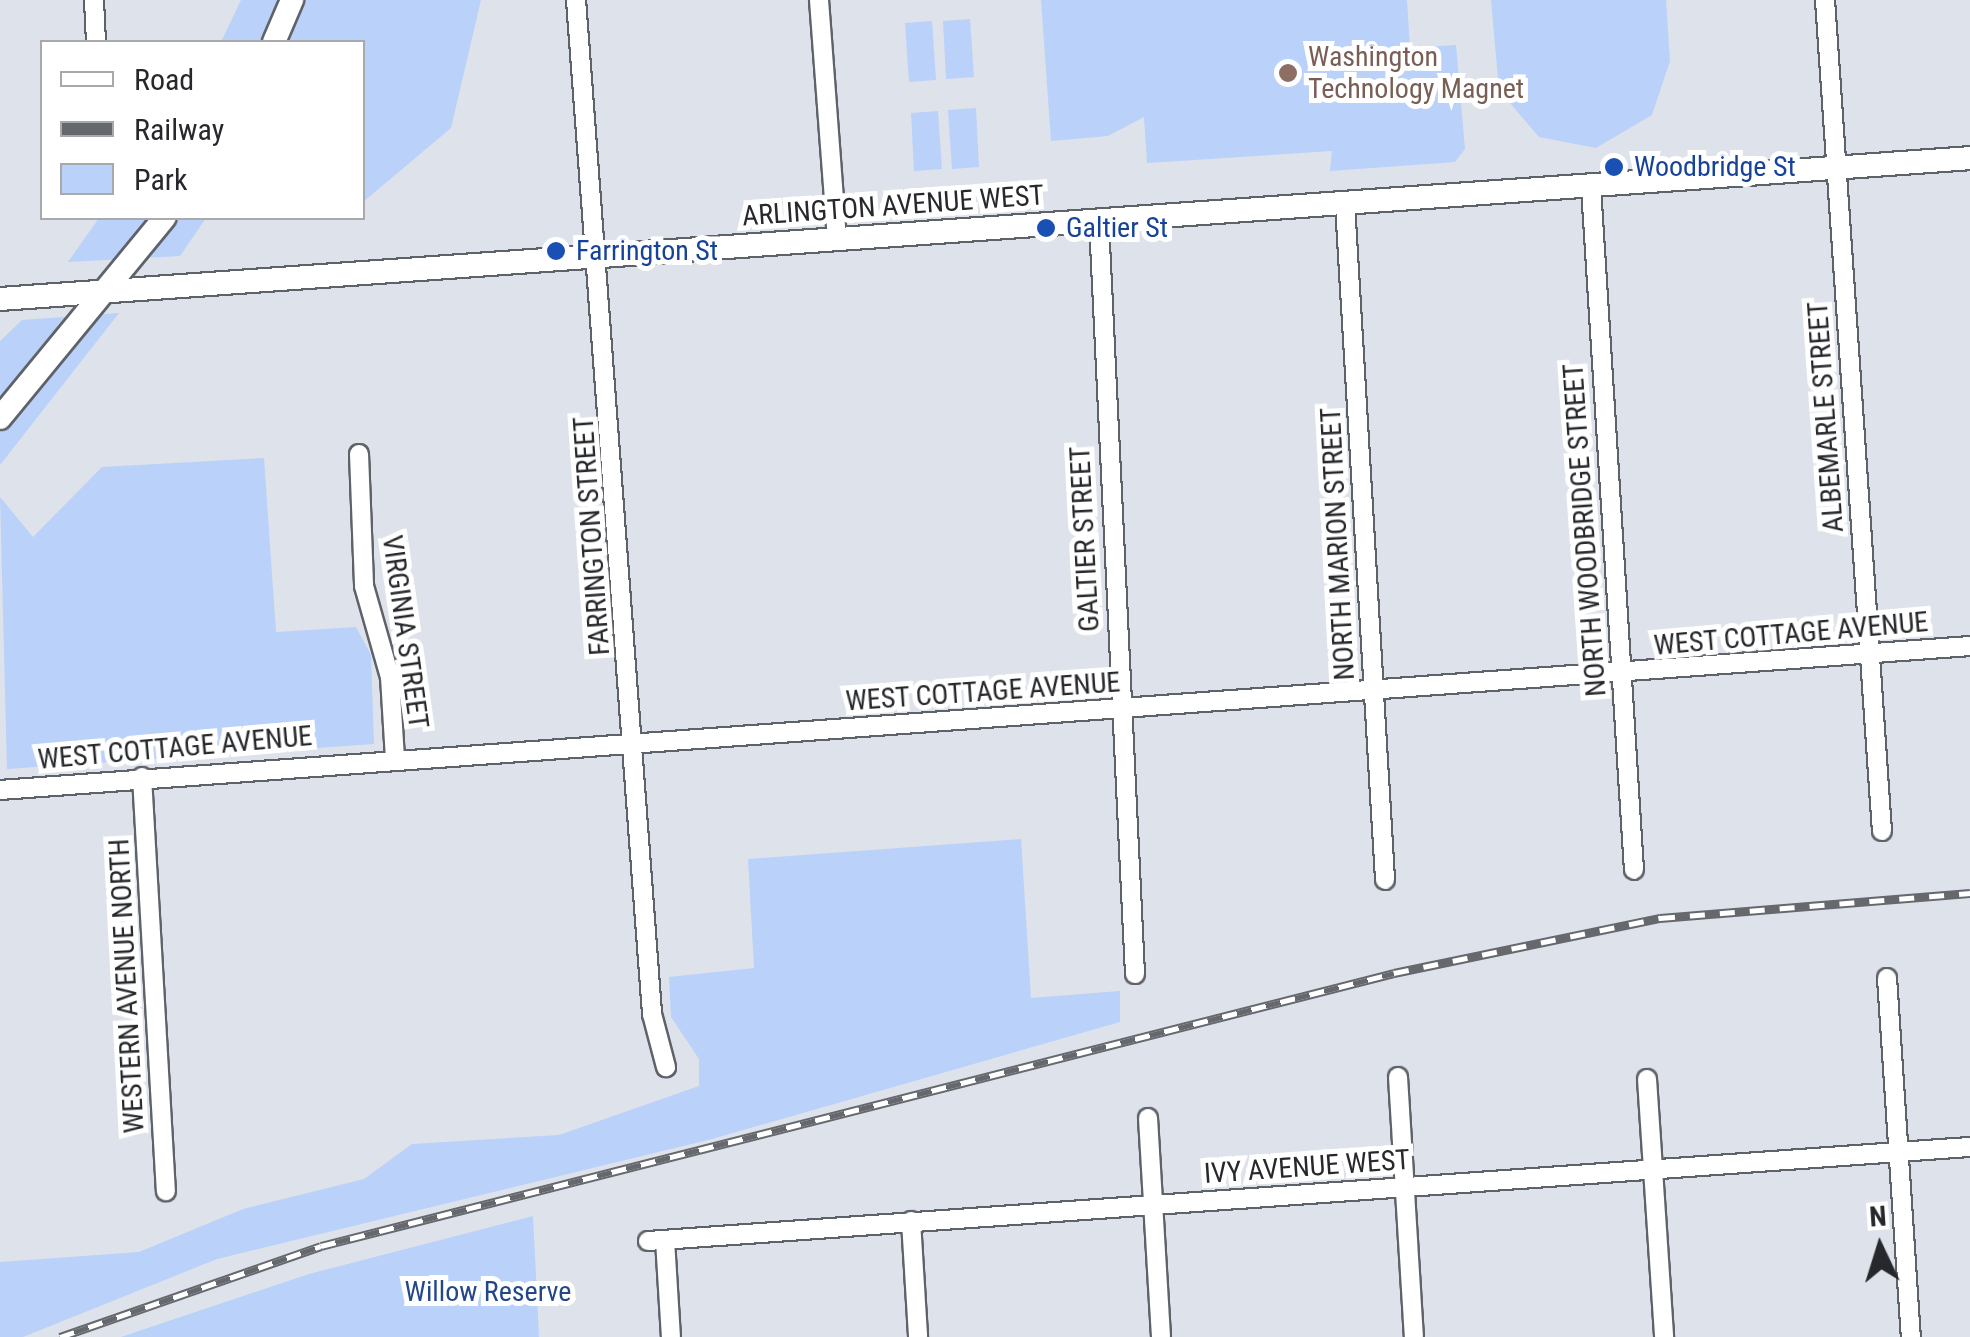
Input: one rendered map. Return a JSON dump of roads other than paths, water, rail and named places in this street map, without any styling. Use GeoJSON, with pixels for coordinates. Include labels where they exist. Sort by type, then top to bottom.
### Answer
{"type":"FeatureCollection","features":[{"type":"Feature","properties":{"kind":"street"},"geometry":{"type":"LineString","coordinates":[[94,0],[96,40]]}},
{"type":"Feature","properties":{"kind":"street"},"geometry":{"type":"LineString","coordinates":[[275,40],[292,0]]}},
{"type":"Feature","properties":{"kind":"street","name":"FARRINGTON STREET"},"geometry":{"type":"LineString","coordinates":[[576,0],[654,1038],[666,1068]]}},
{"type":"Feature","properties":{"kind":"street"},"geometry":{"type":"LineString","coordinates":[[818,0],[837,240]]}},
{"type":"Feature","properties":{"kind":"street","name":"ALBEMARLE STREET"},"geometry":{"type":"LineString","coordinates":[[1824,0],[1882,830]]}},
{"type":"Feature","properties":{"kind":"street","name":"ARLINGTON AVENUE WEST"},"geometry":{"type":"LineString","coordinates":[[0,299],[1970,158]]}},
{"type":"Feature","properties":{"kind":"street","name":"NORTH WOODBRIDGE STREET"},"geometry":{"type":"LineString","coordinates":[[1591,187],[1634,870]]}},
{"type":"Feature","properties":{"kind":"street","name":"NORTH MARION STREET"},"geometry":{"type":"LineString","coordinates":[[1344,204],[1385,880]]}},
{"type":"Feature","properties":{"kind":"street"},"geometry":{"type":"LineString","coordinates":[[0,418],[162,220]]}},
{"type":"Feature","properties":{"kind":"street","name":"GALTIER STREET"},"geometry":{"type":"LineString","coordinates":[[1098,222],[1135,974]]}},
{"type":"Feature","properties":{"kind":"street","name":"VIRGINIA STREET"},"geometry":{"type":"LineString","coordinates":[[358,454],[364,586],[390,676],[395,758]]}},
{"type":"Feature","properties":{"kind":"street","name":"WEST COTTAGE AVENUE"},"geometry":{"type":"LineString","coordinates":[[0,790],[395,758],[1870,658],[1970,646]]}},
{"type":"Feature","properties":{"kind":"street","name":"WESTERN AVENUE NORTH"},"geometry":{"type":"LineString","coordinates":[[142,777],[166,1191]]}},
{"type":"Feature","properties":{"kind":"street"},"geometry":{"type":"LineString","coordinates":[[1887,978],[1911,1337]]}},
{"type":"Feature","properties":{"kind":"street"},"geometry":{"type":"LineString","coordinates":[[1398,1078],[1414,1337]]}},
{"type":"Feature","properties":{"kind":"street"},"geometry":{"type":"LineString","coordinates":[[1647,1080],[1664,1337]]}},
{"type":"Feature","properties":{"kind":"street"},"geometry":{"type":"LineString","coordinates":[[1148,1118],[1161,1337]]}},
{"type":"Feature","properties":{"kind":"street","name":"IVY AVENUE WEST"},"geometry":{"type":"LineString","coordinates":[[671,1337],[657,1241],[1970,1148]]}},
{"type":"Feature","properties":{"kind":"street"},"geometry":{"type":"LineString","coordinates":[[911,1221],[918,1337]]}},
{"type":"Feature","properties":{"kind":"railway"},"geometry":{"type":"LineString","coordinates":[[60,1337],[321,1246],[1394,973],[1660,918],[1970,893]]}},
{"type":"Feature","properties":{"kind":"place","name":"Washington Technology Magnet"},"geometry":{"type":"Point","coordinates":[1288,73]}},
{"type":"Feature","properties":{"kind":"place","name":"Woodbridge St"},"geometry":{"type":"Point","coordinates":[1614,167]}},
{"type":"Feature","properties":{"kind":"place","name":"Galtier St"},"geometry":{"type":"Point","coordinates":[1046,228]}},
{"type":"Feature","properties":{"kind":"place","name":"Farrington St"},"geometry":{"type":"Point","coordinates":[556,251]}},
{"type":"Feature","properties":{"kind":"park label","name":"Willow Reserve"},"geometry":{"type":"Point","coordinates":[488,1292]}}]}
